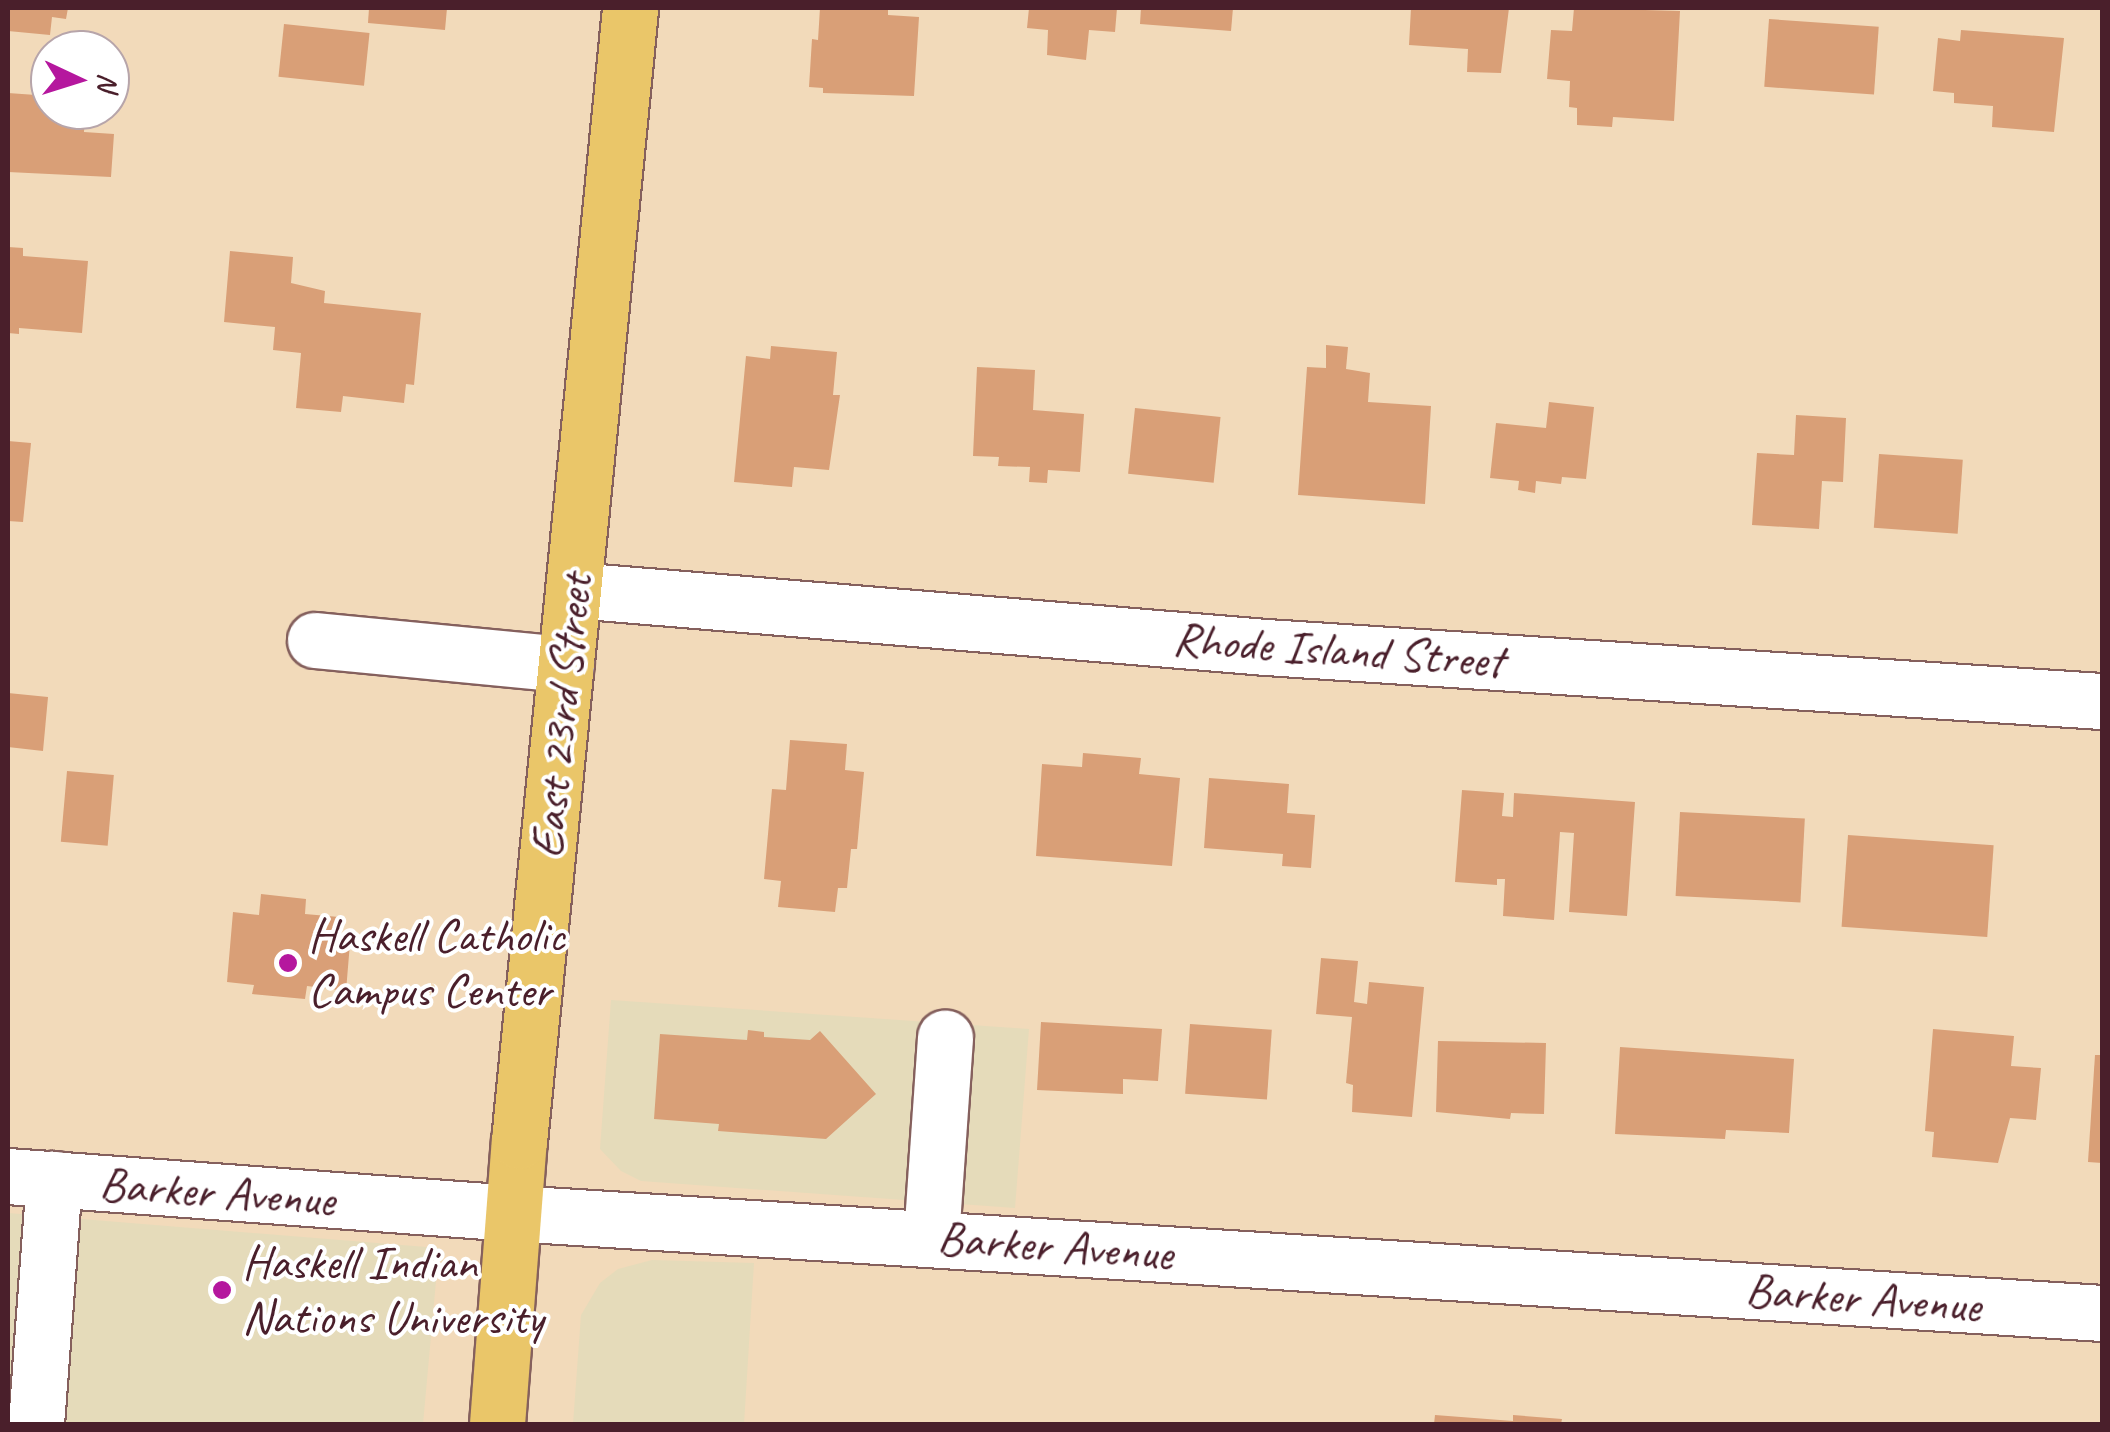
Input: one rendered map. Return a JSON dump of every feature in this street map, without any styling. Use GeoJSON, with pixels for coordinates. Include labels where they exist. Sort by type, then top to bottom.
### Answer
{"type":"FeatureCollection","features":[{"type":"Feature","properties":{"kind":"main road","name":"East 23rd Street"},"geometry":{"type":"LineString","coordinates":[[498,1424],[513,1213],[630,8]]}},
{"type":"Feature","properties":{"kind":"street","name":"Rhode Island Street"},"geometry":{"type":"LineString","coordinates":[[574,590],[1286,648],[2102,701]]}},
{"type":"Feature","properties":{"kind":"street"},"geometry":{"type":"LineString","coordinates":[[314,640],[566,664]]}},
{"type":"Feature","properties":{"kind":"street"},"geometry":{"type":"LineString","coordinates":[[931,1238],[945,1037]]}},
{"type":"Feature","properties":{"kind":"street"},"geometry":{"type":"LineString","coordinates":[[31,1178],[36,1424]]}},
{"type":"Feature","properties":{"kind":"street","name":"Barker Avenue"},"geometry":{"type":"LineString","coordinates":[[31,1178],[513,1213],[2102,1313]]}},
{"type":"Feature","properties":{"kind":"shaded area"},"geometry":{"type":"Polygon","coordinates":[[[611,1000],[1029,1029],[1015,1208],[641,1181],[621,1171],[600,1149],[611,1000]]]}},
{"type":"Feature","properties":{"kind":"shaded area","name":"Haskell Indian Nations University"},"geometry":{"type":"Polygon","coordinates":[[[8,1213],[439,1248],[423,1424],[8,1424],[8,1213]]]}},
{"type":"Feature","properties":{"kind":"shaded area"},"geometry":{"type":"Polygon","coordinates":[[[652,1260],[754,1263],[744,1424],[573,1424],[581,1315],[600,1283],[618,1269],[652,1260]]]}},
{"type":"Feature","properties":{"kind":"building"},"geometry":{"type":"Polygon","coordinates":[[[8,8],[68,8],[66,19],[52,17],[51,30],[8,31],[8,8]]]}},
{"type":"Feature","properties":{"kind":"building"},"geometry":{"type":"Polygon","coordinates":[[[369,8],[447,8],[445,30],[368,23],[369,8]]]}},
{"type":"Feature","properties":{"kind":"building"},"geometry":{"type":"Polygon","coordinates":[[[820,8],[888,8],[888,15],[919,17],[914,96],[823,93],[823,88],[809,87],[812,39],[818,40],[820,8]]]}},
{"type":"Feature","properties":{"kind":"building"},"geometry":{"type":"Polygon","coordinates":[[[1029,8],[1117,8],[1115,32],[1089,30],[1086,60],[1047,55],[1048,30],[1027,28],[1029,8]]]}},
{"type":"Feature","properties":{"kind":"building"},"geometry":{"type":"Polygon","coordinates":[[[1141,8],[1233,8],[1231,31],[1140,24],[1141,8]]]}},
{"type":"Feature","properties":{"kind":"building"},"geometry":{"type":"Polygon","coordinates":[[[1411,8],[1509,8],[1501,73],[1467,72],[1468,49],[1409,45],[1411,8]]]}},
{"type":"Feature","properties":{"kind":"building"},"geometry":{"type":"Polygon","coordinates":[[[1574,8],[1680,11],[1674,121],[1613,117],[1612,127],[1577,125],[1577,108],[1569,107],[1570,81],[1547,79],[1551,30],[1572,31],[1574,8]]]}},
{"type":"Feature","properties":{"kind":"building"},"geometry":{"type":"Polygon","coordinates":[[[1769,19],[1879,27],[1874,95],[1764,87],[1769,19]]]}},
{"type":"Feature","properties":{"kind":"building"},"geometry":{"type":"Polygon","coordinates":[[[284,24],[370,33],[364,86],[278,77],[284,24]]]}},
{"type":"Feature","properties":{"kind":"building"},"geometry":{"type":"Polygon","coordinates":[[[1961,30],[2064,38],[2054,132],[1992,127],[1993,106],[1954,103],[1954,93],[1933,91],[1938,38],[1960,41],[1961,30]]]}},
{"type":"Feature","properties":{"kind":"building"},"geometry":{"type":"Polygon","coordinates":[[[8,93],[30,95],[30,130],[114,134],[111,177],[8,172],[8,93]]]}},
{"type":"Feature","properties":{"kind":"building"},"geometry":{"type":"Polygon","coordinates":[[[8,247],[23,248],[23,256],[88,261],[82,333],[19,328],[19,334],[8,333],[8,247]]]}},
{"type":"Feature","properties":{"kind":"building"},"geometry":{"type":"Polygon","coordinates":[[[230,251],[293,257],[291,283],[325,291],[324,303],[421,313],[414,385],[406,384],[404,403],[343,396],[341,412],[296,408],[301,353],[273,350],[275,327],[224,322],[230,251]]]}},
{"type":"Feature","properties":{"kind":"building"},"geometry":{"type":"Polygon","coordinates":[[[1326,345],[1348,347],[1346,369],[1370,373],[1368,402],[1431,406],[1425,504],[1298,495],[1307,367],[1326,368],[1326,345]]]}},
{"type":"Feature","properties":{"kind":"building"},"geometry":{"type":"Polygon","coordinates":[[[771,346],[837,352],[833,395],[840,395],[829,470],[794,467],[792,487],[734,482],[746,356],[770,359],[771,346]]]}},
{"type":"Feature","properties":{"kind":"building"},"geometry":{"type":"Polygon","coordinates":[[[977,367],[1035,370],[1033,410],[1084,414],[1080,472],[1048,470],[1047,483],[1029,482],[1030,467],[998,466],[999,457],[973,456],[977,367]]]}},
{"type":"Feature","properties":{"kind":"building"},"geometry":{"type":"Polygon","coordinates":[[[1549,402],[1594,407],[1586,479],[1562,477],[1561,484],[1536,481],[1535,493],[1518,490],[1519,481],[1490,478],[1496,423],[1546,428],[1549,402]]]}},
{"type":"Feature","properties":{"kind":"building"},"geometry":{"type":"Polygon","coordinates":[[[1135,408],[1221,417],[1214,483],[1128,474],[1135,408]]]}},
{"type":"Feature","properties":{"kind":"building"},"geometry":{"type":"Polygon","coordinates":[[[1796,415],[1846,418],[1843,482],[1822,481],[1819,529],[1752,525],[1757,453],[1794,455],[1796,415]]]}},
{"type":"Feature","properties":{"kind":"building"},"geometry":{"type":"Polygon","coordinates":[[[8,441],[31,443],[23,522],[8,521],[8,441]]]}},
{"type":"Feature","properties":{"kind":"building"},"geometry":{"type":"Polygon","coordinates":[[[1879,454],[1963,460],[1958,534],[1874,528],[1879,454]]]}},
{"type":"Feature","properties":{"kind":"building"},"geometry":{"type":"Polygon","coordinates":[[[8,693],[48,697],[43,751],[8,747],[8,693]]]}},
{"type":"Feature","properties":{"kind":"building"},"geometry":{"type":"Polygon","coordinates":[[[790,740],[847,744],[845,770],[864,772],[857,849],[851,849],[847,888],[838,888],[835,912],[778,907],[781,881],[764,879],[772,789],[786,790],[790,740]]]}},
{"type":"Feature","properties":{"kind":"building"},"geometry":{"type":"Polygon","coordinates":[[[1083,753],[1141,758],[1139,774],[1180,778],[1172,866],[1036,856],[1042,764],[1082,767],[1083,753]]]}},
{"type":"Feature","properties":{"kind":"building"},"geometry":{"type":"Polygon","coordinates":[[[67,771],[114,775],[108,846],[61,842],[67,771]]]}},
{"type":"Feature","properties":{"kind":"building"},"geometry":{"type":"Polygon","coordinates":[[[1209,778],[1289,784],[1287,813],[1315,815],[1311,868],[1282,866],[1283,854],[1204,848],[1209,778]]]}},
{"type":"Feature","properties":{"kind":"building"},"geometry":{"type":"Polygon","coordinates":[[[1462,790],[1504,793],[1502,816],[1513,817],[1514,793],[1635,802],[1627,916],[1569,912],[1574,833],[1560,832],[1554,920],[1503,916],[1505,879],[1497,879],[1497,885],[1455,882],[1462,790]]]}},
{"type":"Feature","properties":{"kind":"building"},"geometry":{"type":"Polygon","coordinates":[[[1680,812],[1805,819],[1800,902],[1676,896],[1680,812]]]}},
{"type":"Feature","properties":{"kind":"building"},"geometry":{"type":"Polygon","coordinates":[[[1848,835],[1994,845],[1987,937],[1842,927],[1848,835]]]}},
{"type":"Feature","properties":{"kind":"building","name":"Haskell Catholic Campus Center"},"geometry":{"type":"Polygon","coordinates":[[[261,894],[306,899],[305,914],[339,917],[338,942],[350,943],[346,991],[307,986],[305,999],[252,994],[254,985],[227,982],[233,912],[259,915],[261,894]]]}},
{"type":"Feature","properties":{"kind":"building"},"geometry":{"type":"Polygon","coordinates":[[[1321,958],[1358,961],[1354,1002],[1367,1004],[1369,982],[1424,987],[1412,1117],[1352,1112],[1353,1085],[1346,1083],[1352,1017],[1316,1014],[1321,958]]]}},
{"type":"Feature","properties":{"kind":"building"},"geometry":{"type":"Polygon","coordinates":[[[1041,1022],[1162,1029],[1158,1081],[1123,1079],[1123,1094],[1037,1090],[1041,1022]]]}},
{"type":"Feature","properties":{"kind":"building"},"geometry":{"type":"Polygon","coordinates":[[[1190,1024],[1272,1030],[1267,1100],[1185,1094],[1190,1024]]]}},
{"type":"Feature","properties":{"kind":"building"},"geometry":{"type":"Polygon","coordinates":[[[1933,1029],[2014,1036],[2011,1066],[2041,1068],[2036,1120],[2010,1118],[1998,1163],[1932,1157],[1934,1132],[1925,1131],[1933,1029]]]}},
{"type":"Feature","properties":{"kind":"building"},"geometry":{"type":"Polygon","coordinates":[[[748,1030],[764,1032],[764,1037],[810,1040],[820,1031],[876,1094],[826,1139],[718,1131],[719,1124],[654,1119],[660,1034],[747,1040],[748,1030]]]}},
{"type":"Feature","properties":{"kind":"building"},"geometry":{"type":"Polygon","coordinates":[[[1438,1041],[1546,1043],[1544,1114],[1511,1113],[1510,1119],[1436,1112],[1438,1041]]]}},
{"type":"Feature","properties":{"kind":"building"},"geometry":{"type":"Polygon","coordinates":[[[1620,1047],[1794,1059],[1789,1133],[1726,1130],[1725,1139],[1615,1134],[1620,1047]]]}},
{"type":"Feature","properties":{"kind":"building"},"geometry":{"type":"Polygon","coordinates":[[[2095,1055],[2102,1055],[2102,1163],[2088,1162],[2095,1055]]]}},
{"type":"Feature","properties":{"kind":"building"},"geometry":{"type":"Polygon","coordinates":[[[1435,1415],[1513,1421],[1513,1415],[1562,1419],[1561,1424],[1434,1424],[1435,1415]]]}},
{"type":"Feature","properties":{"kind":"place","name":"Haskell Catholic Campus Center"},"geometry":{"type":"Point","coordinates":[288,963]}},
{"type":"Feature","properties":{"kind":"place","name":"Haskell Indian Nations University"},"geometry":{"type":"Point","coordinates":[222,1290]}}]}
